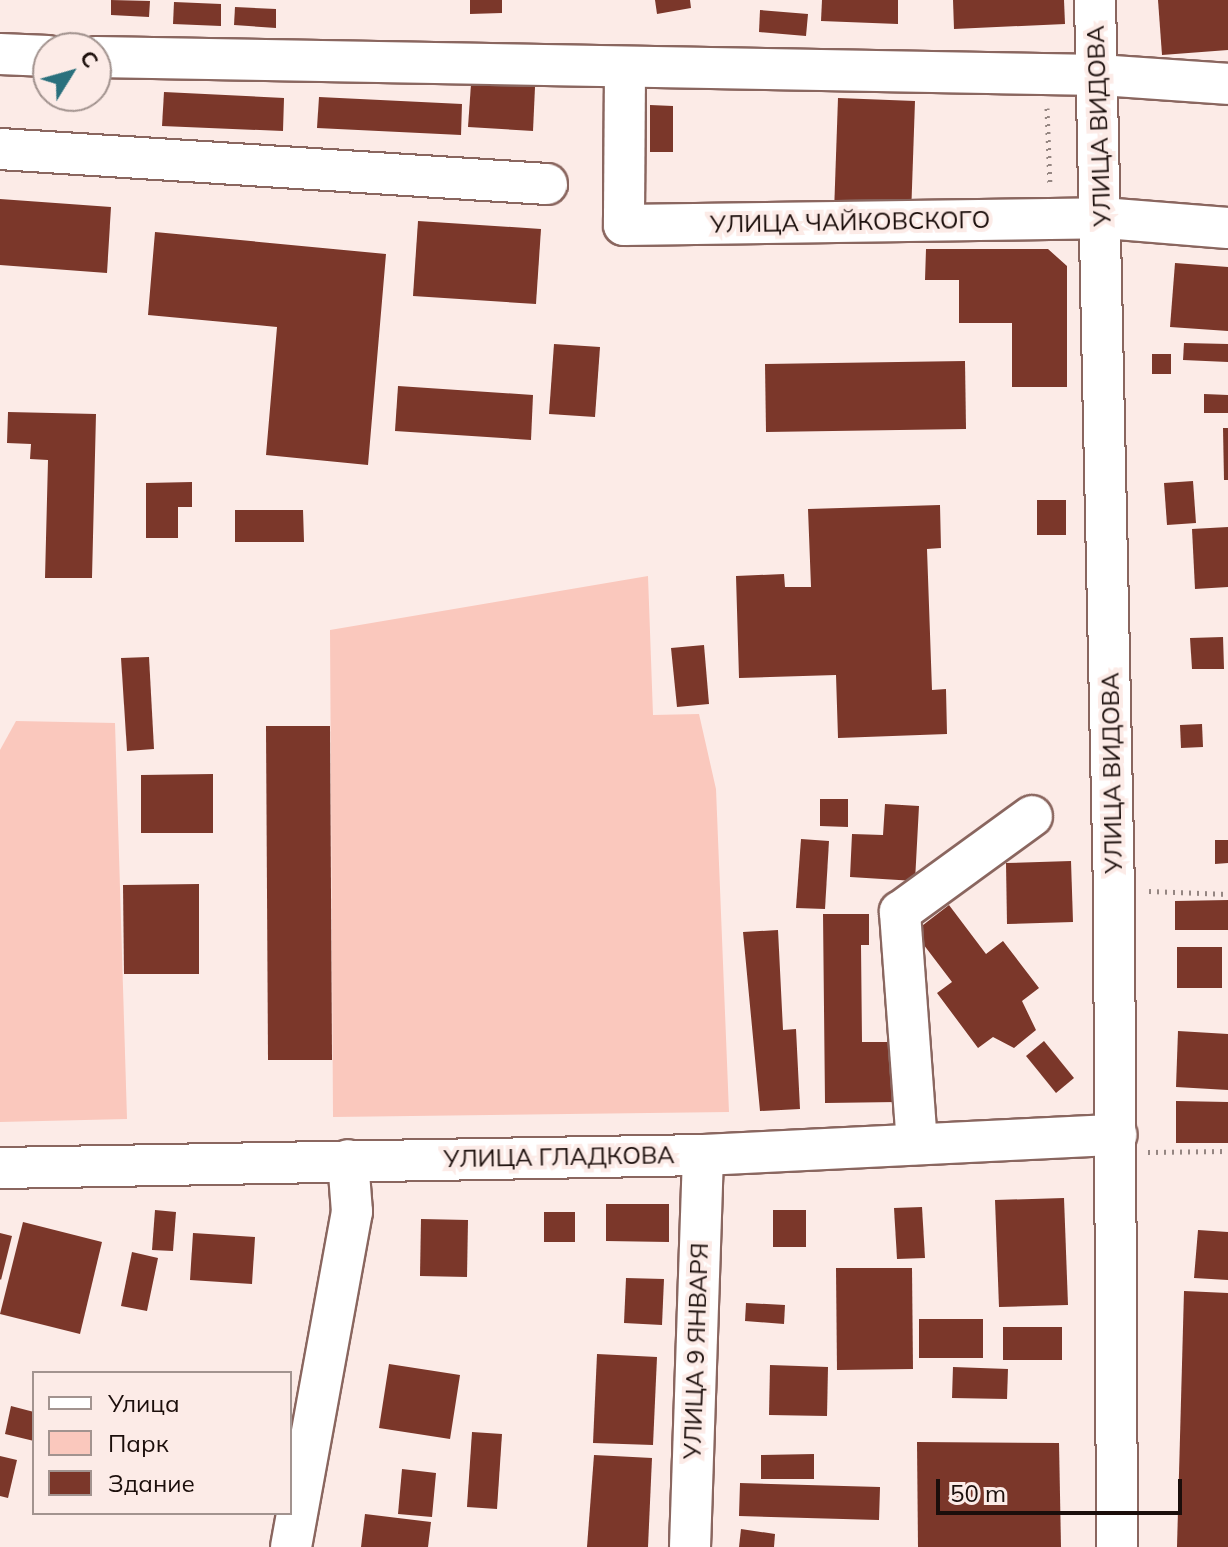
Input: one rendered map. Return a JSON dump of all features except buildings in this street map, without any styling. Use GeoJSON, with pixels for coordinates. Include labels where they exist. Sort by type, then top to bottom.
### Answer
{"type":"FeatureCollection","features":[{"type":"Feature","properties":{"kind":"street","name":"УЛИЦА ВИДОВА"},"geometry":{"type":"LineString","coordinates":[[1095,0],[1100,75],[1129,1143],[1117,1547]]}},
{"type":"Feature","properties":{"kind":"street"},"geometry":{"type":"LineString","coordinates":[[0,54],[32,55]]}},
{"type":"Feature","properties":{"kind":"street"},"geometry":{"type":"LineString","coordinates":[[112,57],[625,72],[1100,75],[1228,84]]}},
{"type":"Feature","properties":{"kind":"street","name":"УЛИЦА ЧАЙКОВСКОГО"},"geometry":{"type":"LineString","coordinates":[[625,72],[624,225],[1103,218],[1228,228]]}},
{"type":"Feature","properties":{"kind":"street"},"geometry":{"type":"LineString","coordinates":[[0,125],[39,151]]}},
{"type":"Feature","properties":{"kind":"street"},"geometry":{"type":"LineString","coordinates":[[0,149],[547,184]]}},
{"type":"Feature","properties":{"kind":"street"},"geometry":{"type":"LineString","coordinates":[[917,1144],[900,912],[1032,816]]}},
{"type":"Feature","properties":{"kind":"street","name":"УЛИЦА ГЛАДКОВА"},"geometry":{"type":"LineString","coordinates":[[0,1168],[703,1155],[917,1144],[1129,1143]]}},
{"type":"Feature","properties":{"kind":"street","name":"УЛИЦА 9 ЯНВАРЯ"},"geometry":{"type":"LineString","coordinates":[[690,1547],[703,1155]]}},
{"type":"Feature","properties":{"kind":"street"},"geometry":{"type":"LineString","coordinates":[[291,1547],[352,1212],[348,1160]]}},
{"type":"Feature","properties":{"kind":"path"},"geometry":{"type":"LineString","coordinates":[[1046,75],[1051,219]]}},
{"type":"Feature","properties":{"kind":"path"},"geometry":{"type":"LineString","coordinates":[[1143,891],[1228,894]]}},
{"type":"Feature","properties":{"kind":"path"},"geometry":{"type":"LineString","coordinates":[[1129,1143],[1228,1151]]}},
{"type":"Feature","properties":{"kind":"green space"},"geometry":{"type":"Polygon","coordinates":[[[648,576],[653,715],[699,714],[716,789],[729,1112],[333,1117],[330,630],[648,576]]]}},
{"type":"Feature","properties":{"kind":"green space"},"geometry":{"type":"Polygon","coordinates":[[[16,721],[115,723],[127,1119],[0,1122],[0,750],[16,721]]]}}]}
